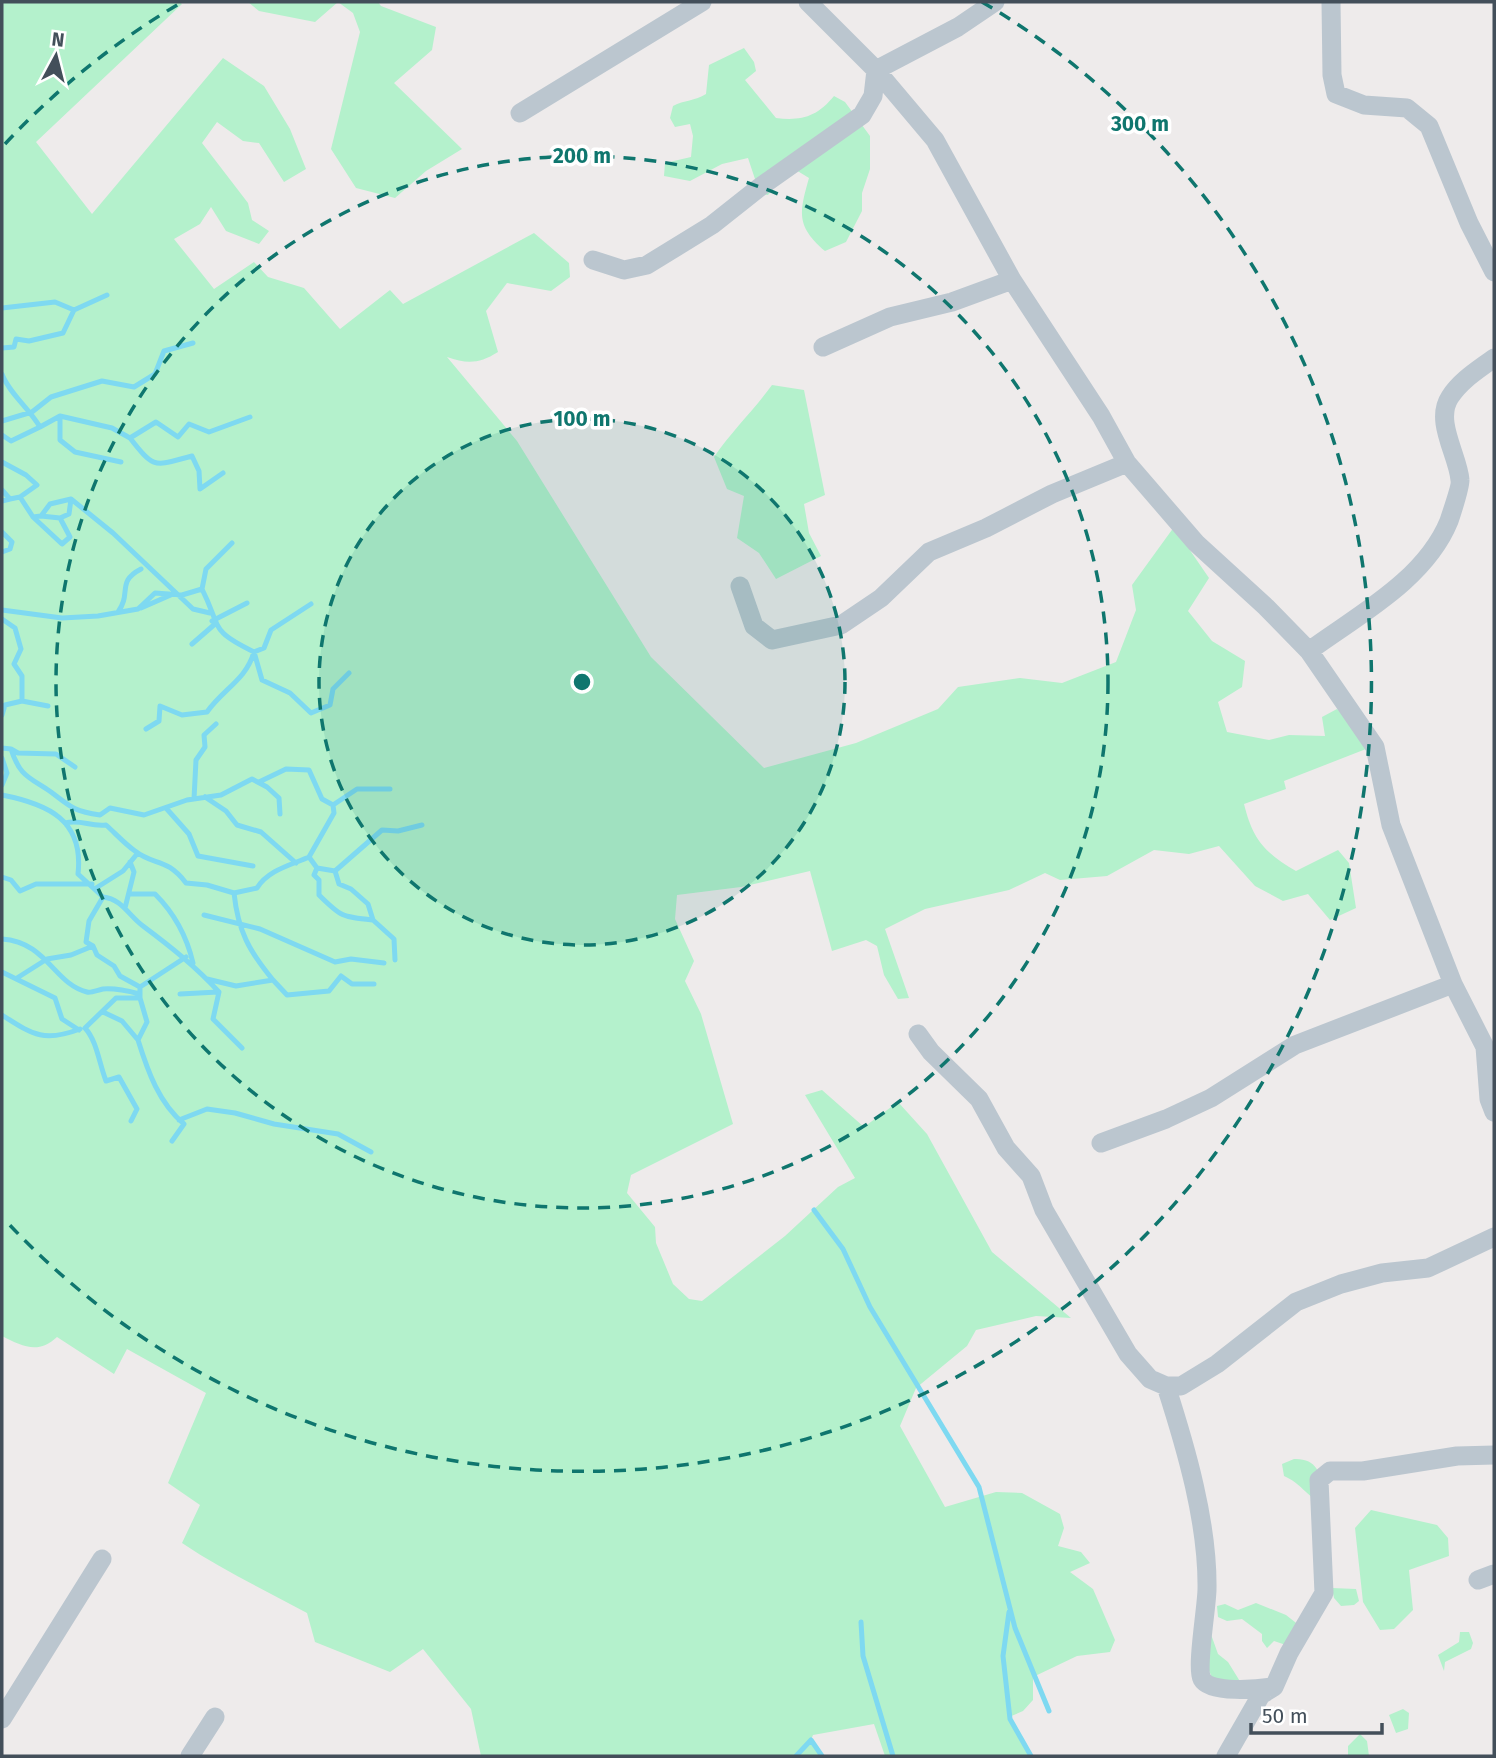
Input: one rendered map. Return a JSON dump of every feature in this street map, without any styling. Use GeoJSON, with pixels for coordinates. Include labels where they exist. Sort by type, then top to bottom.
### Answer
{"type":"FeatureCollection","features":[{"type":"Feature","properties":{"kind":"street"},"geometry":{"type":"LineString","coordinates":[[520,113],[702,2]]}},
{"type":"Feature","properties":{"kind":"street"},"geometry":{"type":"LineString","coordinates":[[808,2],[876,70],[935,140],[1012,280],[1088,394],[1127,463],[1181,527],[1309,651],[1375,747],[1391,825],[1453,984],[1485,1048],[1489,1099],[1494,1112]]}},
{"type":"Feature","properties":{"kind":"street"},"geometry":{"type":"LineString","coordinates":[[876,70],[958,27],[995,2]]}},
{"type":"Feature","properties":{"kind":"street"},"geometry":{"type":"LineString","coordinates":[[1331,2],[1332,75],[1336,93],[1364,104],[1407,107],[1429,126],[1469,223],[1494,272]]}},
{"type":"Feature","properties":{"kind":"street"},"geometry":{"type":"LineString","coordinates":[[593,260],[624,270],[647,265],[712,225],[760,187],[862,115],[873,96],[876,70]]}},
{"type":"Feature","properties":{"kind":"street"},"geometry":{"type":"LineString","coordinates":[[823,347],[890,317],[952,302],[1012,280]]}},
{"type":"Feature","properties":{"kind":"street"},"geometry":{"type":"LineString","coordinates":[[1309,651],[1388,594],[1425,561],[1449,521],[1461,483],[1445,420],[1448,400],[1464,380],[1494,358]]}},
{"type":"Feature","properties":{"kind":"street"},"geometry":{"type":"LineString","coordinates":[[740,586],[754,626],[772,640],[841,625],[881,598],[929,552],[986,528],[1052,494],[1127,463]]}},
{"type":"Feature","properties":{"kind":"street"},"geometry":{"type":"LineString","coordinates":[[1101,1143],[1166,1119],[1211,1098],[1295,1045],[1453,984]]}},
{"type":"Feature","properties":{"kind":"street"},"geometry":{"type":"LineString","coordinates":[[918,1034],[931,1052],[979,1099],[1006,1148],[1031,1177],[1044,1210],[1128,1354],[1150,1379],[1166,1386],[1181,1386],[1217,1364],[1296,1302],[1341,1284],[1382,1273],[1428,1268],[1494,1237]]}},
{"type":"Feature","properties":{"kind":"street"},"geometry":{"type":"LineString","coordinates":[[1166,1386],[1186,1449],[1197,1499],[1207,1588],[1205,1635],[1198,1664],[1202,1679],[1208,1684],[1228,1688],[1248,1690],[1274,1687]]}},
{"type":"Feature","properties":{"kind":"street"},"geometry":{"type":"LineString","coordinates":[[1226,1756],[1261,1695],[1274,1687],[1289,1653],[1324,1592],[1318,1505],[1319,1480],[1330,1471],[1363,1471],[1457,1456],[1494,1455]]}},
{"type":"Feature","properties":{"kind":"street"},"geometry":{"type":"LineString","coordinates":[[2,1719],[103,1559]]}},
{"type":"Feature","properties":{"kind":"street"},"geometry":{"type":"LineString","coordinates":[[190,1756],[215,1717]]}},
{"type":"Feature","properties":{"kind":"green space"},"geometry":{"type":"Polygon","coordinates":[[[2,2],[182,4],[36,142],[92,214],[223,58],[264,86],[290,129],[306,169],[284,182],[259,143],[243,141],[217,122],[202,143],[248,203],[252,220],[269,231],[259,244],[226,231],[211,207],[200,224],[174,239],[214,289],[254,262],[268,277],[304,288],[340,329],[390,290],[403,304],[534,233],[569,263],[570,277],[551,291],[507,283],[486,311],[498,352],[473,362],[447,357],[517,441],[651,657],[764,768],[856,743],[938,709],[958,687],[1020,678],[1062,683],[1116,662],[1136,610],[1132,585],[1174,527],[1209,578],[1188,611],[1212,641],[1245,661],[1242,687],[1218,702],[1227,732],[1269,740],[1289,735],[1325,736],[1322,717],[1337,709],[1349,719],[1366,749],[1284,781],[1286,789],[1244,804],[1251,827],[1261,844],[1296,871],[1338,850],[1349,863],[1356,908],[1330,920],[1308,894],[1283,901],[1255,886],[1219,846],[1189,854],[1154,850],[1107,876],[1060,880],[1045,873],[1009,890],[925,909],[885,929],[909,998],[898,999],[884,975],[877,946],[866,940],[832,951],[810,871],[741,887],[677,895],[675,919],[694,961],[685,981],[701,1014],[733,1124],[631,1175],[627,1193],[655,1227],[656,1243],[673,1284],[689,1299],[702,1301],[785,1236],[838,1187],[855,1178],[805,1095],[822,1090],[864,1127],[898,1102],[927,1134],[992,1252],[1071,1318],[1036,1316],[976,1330],[967,1346],[916,1388],[900,1426],[945,1507],[996,1492],[1022,1493],[1060,1514],[1064,1528],[1058,1546],[1081,1552],[1090,1563],[1070,1572],[1093,1589],[1115,1640],[1110,1652],[1077,1656],[1033,1677],[1033,1700],[1023,1711],[1009,1717],[1031,1756],[885,1756],[874,1724],[813,1735],[811,1740],[822,1756],[481,1756],[471,1709],[423,1649],[390,1672],[315,1642],[307,1613],[182,1543],[200,1505],[168,1483],[206,1393],[127,1349],[114,1374],[57,1337],[43,1346],[30,1347],[2,1336],[2,2]]]}},
{"type":"Feature","properties":{"kind":"green space"},"geometry":{"type":"Polygon","coordinates":[[[248,2],[338,2],[315,22],[259,11],[248,2]]]}},
{"type":"Feature","properties":{"kind":"green space"},"geometry":{"type":"Polygon","coordinates":[[[338,2],[378,2],[381,6],[436,27],[432,50],[394,83],[462,149],[426,171],[395,198],[356,188],[331,149],[360,32],[353,13],[338,2]]]}},
{"type":"Feature","properties":{"kind":"green space"},"geometry":{"type":"Polygon","coordinates":[[[744,48],[754,62],[756,71],[745,80],[776,118],[808,116],[821,109],[834,96],[845,102],[870,136],[870,169],[862,193],[862,211],[846,242],[825,251],[809,234],[802,218],[802,210],[809,178],[791,167],[768,195],[760,194],[748,158],[722,164],[690,181],[664,176],[665,163],[691,157],[693,136],[690,124],[675,127],[670,118],[673,106],[706,94],[709,65],[744,48]]]}},
{"type":"Feature","properties":{"kind":"green space"},"geometry":{"type":"Polygon","coordinates":[[[772,385],[804,390],[825,495],[804,504],[809,533],[821,556],[776,579],[759,553],[737,538],[744,496],[727,489],[714,457],[772,385]]]}},
{"type":"Feature","properties":{"kind":"green space"},"geometry":{"type":"Polygon","coordinates":[[[1294,1459],[1310,1462],[1315,1466],[1320,1478],[1321,1502],[1284,1476],[1282,1464],[1294,1459]]]}},
{"type":"Feature","properties":{"kind":"green space"},"geometry":{"type":"Polygon","coordinates":[[[1371,1510],[1437,1525],[1448,1538],[1449,1556],[1409,1570],[1413,1610],[1394,1629],[1380,1630],[1363,1602],[1355,1528],[1371,1510]]]}},
{"type":"Feature","properties":{"kind":"green space"},"geometry":{"type":"Polygon","coordinates":[[[1332,1588],[1356,1589],[1359,1601],[1354,1605],[1341,1606],[1334,1598],[1332,1588]]]}},
{"type":"Feature","properties":{"kind":"green space"},"geometry":{"type":"Polygon","coordinates":[[[1256,1603],[1286,1615],[1300,1626],[1289,1646],[1274,1641],[1267,1648],[1262,1641],[1262,1634],[1242,1619],[1227,1621],[1218,1617],[1217,1606],[1225,1604],[1238,1610],[1256,1603]]]}},
{"type":"Feature","properties":{"kind":"green space"},"geometry":{"type":"Polygon","coordinates":[[[1208,1626],[1218,1654],[1228,1662],[1241,1683],[1217,1690],[1208,1668],[1208,1626]]]}},
{"type":"Feature","properties":{"kind":"green space"},"geometry":{"type":"Polygon","coordinates":[[[1460,1632],[1469,1632],[1473,1643],[1471,1649],[1445,1662],[1444,1671],[1438,1655],[1459,1642],[1460,1632]]]}},
{"type":"Feature","properties":{"kind":"green space"},"geometry":{"type":"Polygon","coordinates":[[[1403,1709],[1409,1713],[1408,1729],[1396,1733],[1389,1715],[1403,1709]]]}},
{"type":"Feature","properties":{"kind":"green space"},"geometry":{"type":"Polygon","coordinates":[[[1360,1734],[1367,1741],[1369,1756],[1348,1756],[1348,1746],[1360,1734]]]}},
{"type":"Feature","properties":{"kind":"waterway"},"geometry":{"type":"LineString","coordinates":[[2,348],[14,347],[16,339],[29,341],[63,333],[74,310],[107,295]]}},
{"type":"Feature","properties":{"kind":"waterway"},"geometry":{"type":"LineString","coordinates":[[2,308],[55,302],[74,310]]}},
{"type":"Feature","properties":{"kind":"waterway"},"geometry":{"type":"LineString","coordinates":[[2,421],[32,412],[51,397],[102,381],[134,387],[155,374],[164,351],[193,343]]}},
{"type":"Feature","properties":{"kind":"waterway"},"geometry":{"type":"LineString","coordinates":[[2,374],[9,388],[40,427],[60,416],[112,428],[130,438],[156,422],[178,437],[189,424],[209,432],[250,417]]}},
{"type":"Feature","properties":{"kind":"waterway"},"geometry":{"type":"LineString","coordinates":[[60,416],[60,440],[75,452],[121,462]]}},
{"type":"Feature","properties":{"kind":"waterway"},"geometry":{"type":"LineString","coordinates":[[2,435],[11,441],[40,427]]}},
{"type":"Feature","properties":{"kind":"waterway"},"geometry":{"type":"LineString","coordinates":[[130,438],[145,456],[156,463],[192,456],[199,471],[200,489],[223,473]]}},
{"type":"Feature","properties":{"kind":"waterway"},"geometry":{"type":"LineString","coordinates":[[2,462],[26,475],[37,485],[20,497]]}},
{"type":"Feature","properties":{"kind":"waterway"},"geometry":{"type":"LineString","coordinates":[[2,490],[10,499],[2,501]]}},
{"type":"Feature","properties":{"kind":"waterway"},"geometry":{"type":"LineString","coordinates":[[10,499],[20,497],[33,517],[41,516],[50,504],[71,499],[113,533],[193,609],[210,613]]}},
{"type":"Feature","properties":{"kind":"waterway"},"geometry":{"type":"LineString","coordinates":[[41,516],[60,518],[69,514],[71,499]]}},
{"type":"Feature","properties":{"kind":"waterway"},"geometry":{"type":"LineString","coordinates":[[33,517],[62,544],[70,537],[60,518]]}},
{"type":"Feature","properties":{"kind":"waterway"},"geometry":{"type":"LineString","coordinates":[[2,532],[12,542],[10,549],[2,552]]}},
{"type":"Feature","properties":{"kind":"waterway"},"geometry":{"type":"LineString","coordinates":[[2,610],[62,618],[98,616],[138,609],[155,593],[182,595],[202,589],[206,569],[232,543]]}},
{"type":"Feature","properties":{"kind":"waterway"},"geometry":{"type":"LineString","coordinates":[[118,612],[124,599],[126,583],[141,569]]}},
{"type":"Feature","properties":{"kind":"waterway"},"geometry":{"type":"LineString","coordinates":[[202,589],[223,633],[254,652],[262,680],[290,693],[311,713],[330,705],[333,689],[349,673]]}},
{"type":"Feature","properties":{"kind":"waterway"},"geometry":{"type":"LineString","coordinates":[[141,608],[173,594]]}},
{"type":"Feature","properties":{"kind":"waterway"},"geometry":{"type":"LineString","coordinates":[[212,621],[247,603]]}},
{"type":"Feature","properties":{"kind":"waterway"},"geometry":{"type":"LineString","coordinates":[[146,729],[159,721],[160,706],[182,715],[207,712],[246,670],[254,652],[264,648],[271,630],[311,604]]}},
{"type":"Feature","properties":{"kind":"waterway"},"geometry":{"type":"LineString","coordinates":[[2,619],[15,628],[21,649],[14,664],[22,676],[22,701]]}},
{"type":"Feature","properties":{"kind":"waterway"},"geometry":{"type":"LineString","coordinates":[[192,644],[215,624]]}},
{"type":"Feature","properties":{"kind":"waterway"},"geometry":{"type":"LineString","coordinates":[[2,715],[5,705],[22,701],[48,706]]}},
{"type":"Feature","properties":{"kind":"waterway"},"geometry":{"type":"LineString","coordinates":[[194,799],[196,760],[205,747],[204,735],[216,724]]}},
{"type":"Feature","properties":{"kind":"waterway"},"geometry":{"type":"LineString","coordinates":[[2,748],[11,749],[26,775],[68,805],[84,812],[100,815],[110,808],[144,815],[187,800],[221,795],[252,779],[279,798],[280,814]]}},
{"type":"Feature","properties":{"kind":"waterway"},"geometry":{"type":"LineString","coordinates":[[11,749],[18,753],[56,754],[75,767]]}},
{"type":"Feature","properties":{"kind":"waterway"},"geometry":{"type":"LineString","coordinates":[[2,758],[7,773],[2,785]]}},
{"type":"Feature","properties":{"kind":"waterway"},"geometry":{"type":"LineString","coordinates":[[259,782],[286,769],[309,770],[322,799],[333,805]]}},
{"type":"Feature","properties":{"kind":"waterway"},"geometry":{"type":"LineString","coordinates":[[333,805],[357,789],[390,789]]}},
{"type":"Feature","properties":{"kind":"waterway"},"geometry":{"type":"LineString","coordinates":[[2,795],[48,810],[69,828],[78,855],[78,874],[103,897],[89,921],[86,942],[93,946],[97,955],[114,966],[120,976],[140,987],[140,998],[116,998],[85,1028],[95,1046],[106,1081],[119,1077],[137,1109],[131,1121]]}},
{"type":"Feature","properties":{"kind":"waterway"},"geometry":{"type":"LineString","coordinates":[[205,797],[226,811],[237,825],[261,832],[296,863]]}},
{"type":"Feature","properties":{"kind":"waterway"},"geometry":{"type":"LineString","coordinates":[[309,857],[334,813],[333,805]]}},
{"type":"Feature","properties":{"kind":"waterway"},"geometry":{"type":"LineString","coordinates":[[166,808],[189,834],[198,856],[253,866]]}},
{"type":"Feature","properties":{"kind":"waterway"},"geometry":{"type":"LineString","coordinates":[[65,823],[106,825],[135,851],[166,865],[186,883],[207,885],[234,893],[238,919],[246,940],[273,980],[236,986],[207,979]]}},
{"type":"Feature","properties":{"kind":"waterway"},"geometry":{"type":"LineString","coordinates":[[234,893],[257,888],[274,872],[309,857],[317,868],[335,871],[382,830],[398,831],[422,825]]}},
{"type":"Feature","properties":{"kind":"waterway"},"geometry":{"type":"LineString","coordinates":[[96,888],[123,871],[137,854]]}},
{"type":"Feature","properties":{"kind":"waterway"},"geometry":{"type":"LineString","coordinates":[[125,908],[134,872],[130,862]]}},
{"type":"Feature","properties":{"kind":"waterway"},"geometry":{"type":"LineString","coordinates":[[317,868],[314,875],[319,880],[319,895],[326,902],[343,915],[373,920]]}},
{"type":"Feature","properties":{"kind":"waterway"},"geometry":{"type":"LineString","coordinates":[[335,871],[339,884],[351,889],[368,904],[373,920],[394,939],[395,960]]}},
{"type":"Feature","properties":{"kind":"waterway"},"geometry":{"type":"LineString","coordinates":[[2,877],[11,880],[20,891],[36,884],[92,884]]}},
{"type":"Feature","properties":{"kind":"waterway"},"geometry":{"type":"LineString","coordinates":[[130,894],[155,894],[162,901],[179,926],[193,963]]}},
{"type":"Feature","properties":{"kind":"waterway"},"geometry":{"type":"LineString","coordinates":[[103,897],[120,904],[192,965],[219,992],[213,1019],[242,1048]]}},
{"type":"Feature","properties":{"kind":"waterway"},"geometry":{"type":"LineString","coordinates":[[204,915],[260,929],[335,962],[351,959],[384,963]]}},
{"type":"Feature","properties":{"kind":"waterway"},"geometry":{"type":"LineString","coordinates":[[2,939],[30,947],[76,988],[89,992],[113,989],[140,994]]}},
{"type":"Feature","properties":{"kind":"waterway"},"geometry":{"type":"LineString","coordinates":[[17,978],[47,959],[71,955],[93,946]]}},
{"type":"Feature","properties":{"kind":"waterway"},"geometry":{"type":"LineString","coordinates":[[140,987],[186,957]]}},
{"type":"Feature","properties":{"kind":"waterway"},"geometry":{"type":"LineString","coordinates":[[2,972],[55,998],[62,1019],[79,1030]]}},
{"type":"Feature","properties":{"kind":"waterway"},"geometry":{"type":"LineString","coordinates":[[273,980],[287,995],[329,991],[341,976],[352,984],[374,984]]}},
{"type":"Feature","properties":{"kind":"waterway"},"geometry":{"type":"LineString","coordinates":[[180,994],[218,992]]}},
{"type":"Feature","properties":{"kind":"waterway"},"geometry":{"type":"LineString","coordinates":[[140,998],[147,1022],[138,1040],[146,1064],[161,1097],[184,1124],[172,1141]]}},
{"type":"Feature","properties":{"kind":"waterway"},"geometry":{"type":"LineString","coordinates":[[103,1012],[122,1021],[138,1040]]}},
{"type":"Feature","properties":{"kind":"waterway"},"geometry":{"type":"LineString","coordinates":[[2,1015],[30,1031],[47,1036],[80,1029]]}},
{"type":"Feature","properties":{"kind":"waterway"},"geometry":{"type":"LineString","coordinates":[[179,1120],[207,1109],[235,1113],[274,1124],[338,1134],[371,1152]]}},
{"type":"Feature","properties":{"kind":"waterway"},"geometry":{"type":"LineString","coordinates":[[814,1210],[843,1249],[870,1307],[979,1487],[1015,1628],[1049,1711]]}},
{"type":"Feature","properties":{"kind":"waterway"},"geometry":{"type":"LineString","coordinates":[[1009,1612],[1003,1656],[1010,1719],[1031,1756]]}},
{"type":"Feature","properties":{"kind":"waterway"},"geometry":{"type":"LineString","coordinates":[[861,1622],[863,1656],[893,1756]]}},
{"type":"Feature","properties":{"kind":"waterway"},"geometry":{"type":"LineString","coordinates":[[796,1756],[811,1740],[822,1756]]}}]}
